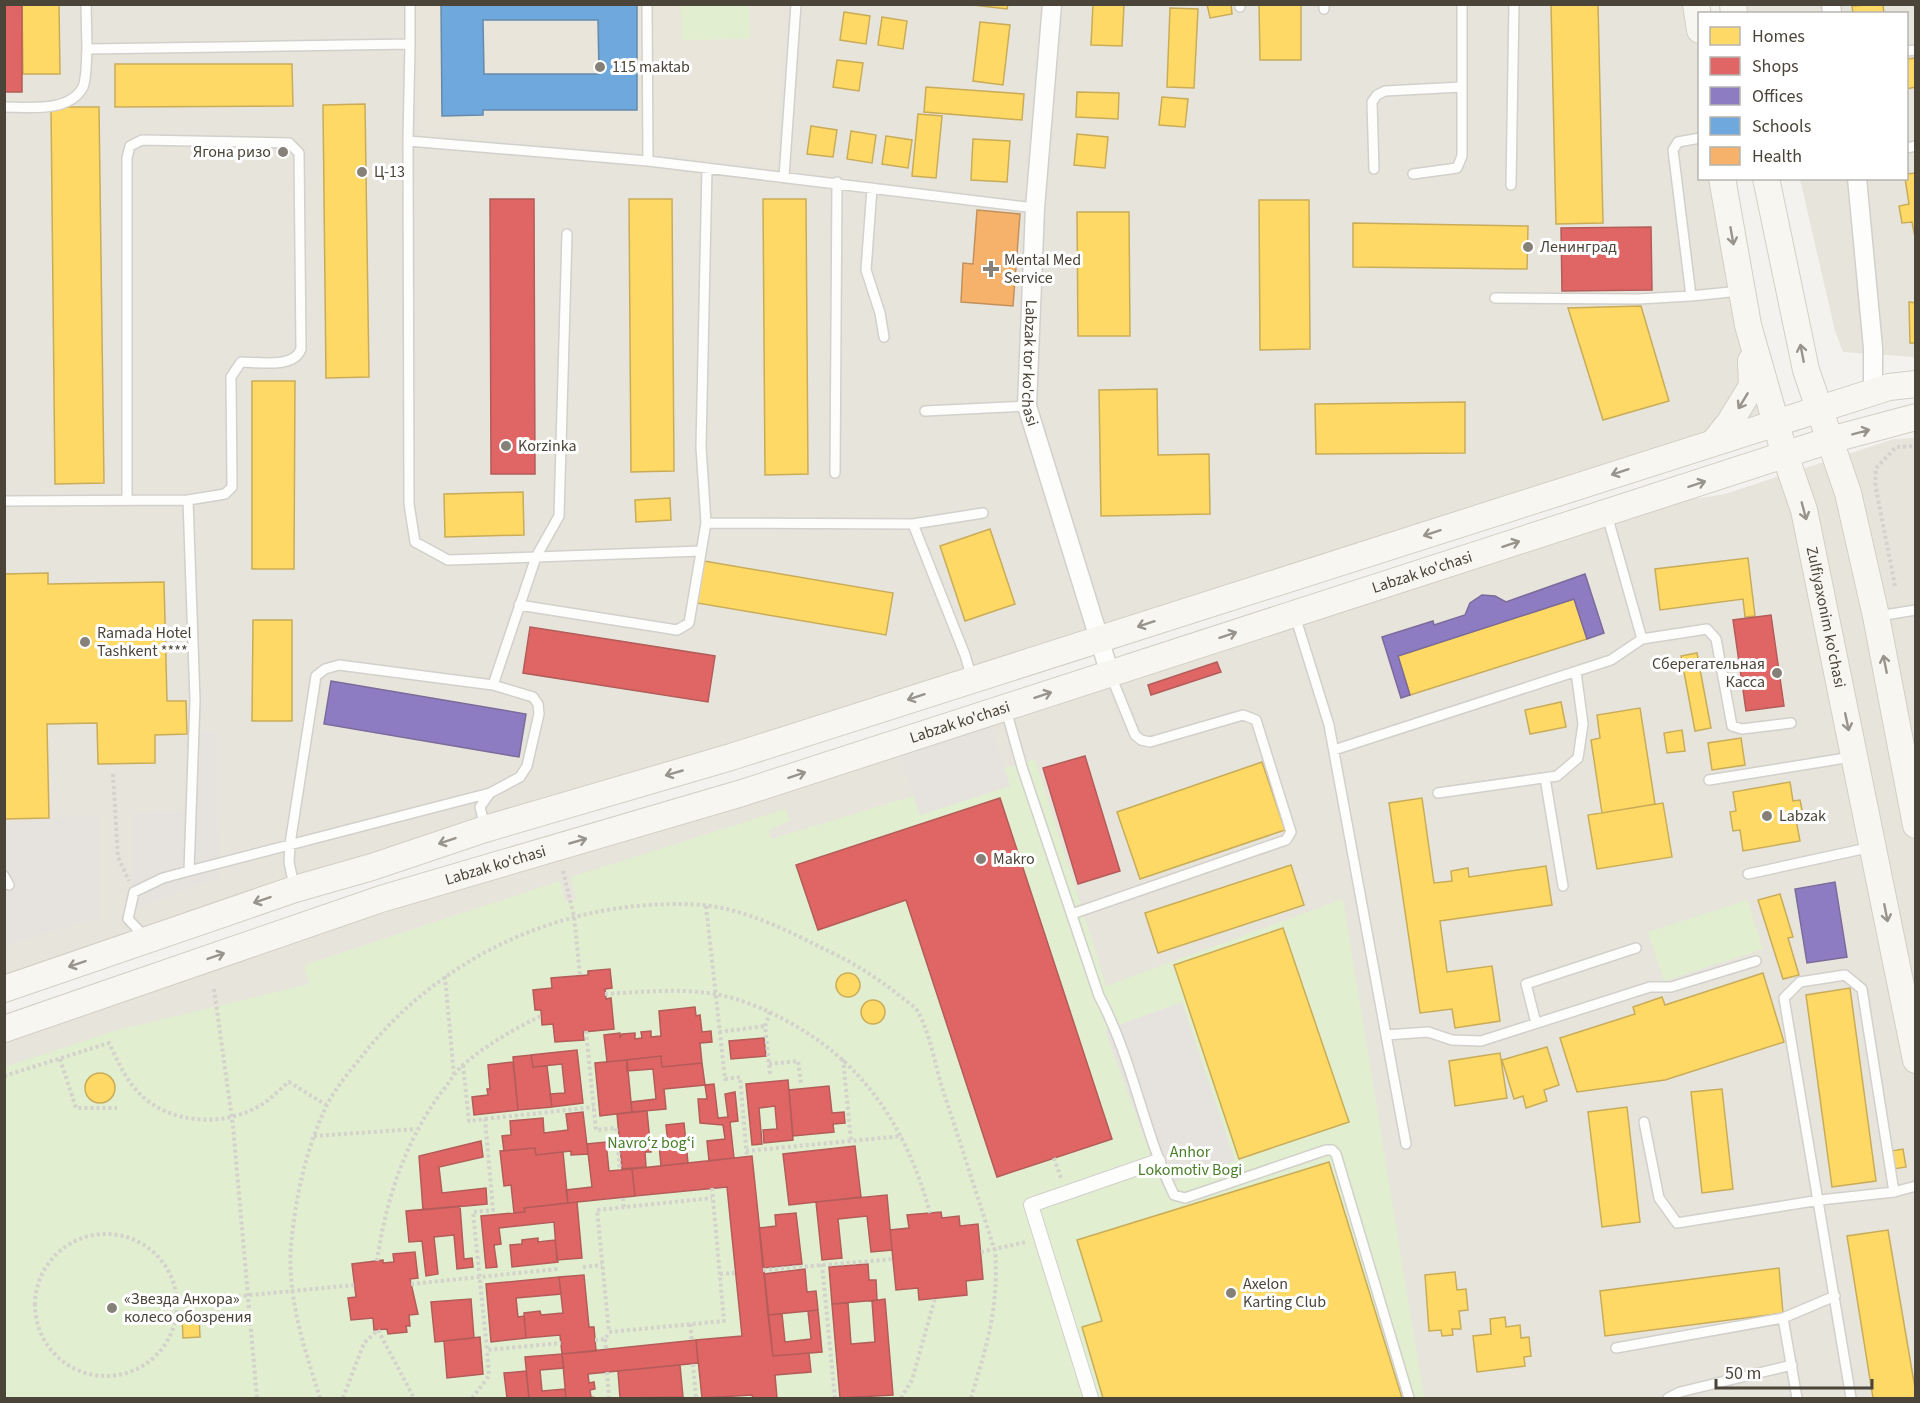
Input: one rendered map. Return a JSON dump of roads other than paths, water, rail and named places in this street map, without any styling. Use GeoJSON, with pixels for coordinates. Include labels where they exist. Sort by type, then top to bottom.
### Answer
{"type":"FeatureCollection","features":[{"type":"Feature","properties":{"kind":"main road","name":"Zulfiyaxonim ko'chasi"},"geometry":{"type":"LineString","coordinates":[[1722,180],[1748,325],[1775,422],[1804,510],[1916,1060]]}},
{"type":"Feature","properties":{"kind":"main road"},"geometry":{"type":"LineString","coordinates":[[1766,180],[1806,370],[1888,614],[1916,825]]}},
{"type":"Feature","properties":{"kind":"main road"},"geometry":{"type":"LineString","coordinates":[[1714,442],[1730,422],[1752,386],[1748,325]]}},
{"type":"Feature","properties":{"kind":"main road","name":"Labzak ko'chasi"},"geometry":{"type":"LineString","coordinates":[[4,989],[295,889],[372,867],[485,829],[731,757],[1775,422],[1888,387],[1916,384]]}},
{"type":"Feature","properties":{"kind":"main road","name":"Labzak ko'chasi"},"geometry":{"type":"LineString","coordinates":[[4,1029],[381,899],[742,793],[1830,440],[1916,417]]}},
{"type":"Feature","properties":{"kind":"main road"},"geometry":{"type":"LineString","coordinates":[[731,757],[742,793]]}},
{"type":"Feature","properties":{"kind":"main road"},"geometry":{"type":"LineString","coordinates":[[372,867],[381,899]]}},
{"type":"Feature","properties":{"kind":"street","name":"Labzak tor ko'chasi"},"geometry":{"type":"LineString","coordinates":[[1052,4],[1035,208],[1027,406],[1110,674]]}},
{"type":"Feature","properties":{"kind":"street"},"geometry":{"type":"LineString","coordinates":[[1857,180],[1873,348],[1873,392]]}},
{"type":"Feature","properties":{"kind":"street"},"geometry":{"type":"LineString","coordinates":[[1091,1398],[1031,1205],[1158,1161]]}},
{"type":"Feature","properties":{"kind":"lane"},"geometry":{"type":"LineString","coordinates":[[4,107],[43,108],[73,100],[84,85],[87,49],[86,4]]}},
{"type":"Feature","properties":{"kind":"lane"},"geometry":{"type":"LineString","coordinates":[[410,4],[409,504],[415,542],[448,560],[641,555],[701,550]]}},
{"type":"Feature","properties":{"kind":"lane"},"geometry":{"type":"LineString","coordinates":[[646,4],[648,161]]}},
{"type":"Feature","properties":{"kind":"lane"},"geometry":{"type":"LineString","coordinates":[[784,177],[796,4]]}},
{"type":"Feature","properties":{"kind":"lane"},"geometry":{"type":"LineString","coordinates":[[1413,174],[1457,168],[1460,162],[1462,4]]}},
{"type":"Feature","properties":{"kind":"lane"},"geometry":{"type":"LineString","coordinates":[[1512,185],[1514,4]]}},
{"type":"Feature","properties":{"kind":"lane"},"geometry":{"type":"LineString","coordinates":[[87,49],[411,44]]}},
{"type":"Feature","properties":{"kind":"lane"},"geometry":{"type":"LineString","coordinates":[[1374,169],[1372,102],[1377,95],[1385,91],[1462,87]]}},
{"type":"Feature","properties":{"kind":"lane"},"geometry":{"type":"LineString","coordinates":[[1691,296],[1672,150],[1678,142],[1698,138]]}},
{"type":"Feature","properties":{"kind":"lane"},"geometry":{"type":"LineString","coordinates":[[4,501],[188,500],[225,494],[232,487],[231,377],[234,369],[241,362],[291,361],[299,356],[301,349],[299,153],[290,142],[142,140],[130,146],[127,158],[127,500]]}},
{"type":"Feature","properties":{"kind":"lane"},"geometry":{"type":"LineString","coordinates":[[408,141],[648,161],[837,182],[1035,208]]}},
{"type":"Feature","properties":{"kind":"lane"},"geometry":{"type":"LineString","coordinates":[[519,605],[677,630],[689,623],[706,523],[701,447],[707,168]]}},
{"type":"Feature","properties":{"kind":"lane"},"geometry":{"type":"LineString","coordinates":[[835,473],[837,182]]}},
{"type":"Feature","properties":{"kind":"lane"},"geometry":{"type":"LineString","coordinates":[[872,188],[866,270],[880,313],[884,337]]}},
{"type":"Feature","properties":{"kind":"lane"},"geometry":{"type":"LineString","coordinates":[[493,685],[536,557],[559,516],[567,234]]}},
{"type":"Feature","properties":{"kind":"lane"},"geometry":{"type":"LineString","coordinates":[[1495,298],[1638,299],[1742,291]]}},
{"type":"Feature","properties":{"kind":"lane"},"geometry":{"type":"LineString","coordinates":[[925,411],[1027,406]]}},
{"type":"Feature","properties":{"kind":"lane"},"geometry":{"type":"LineString","coordinates":[[188,500],[195,700],[189,871]]}},
{"type":"Feature","properties":{"kind":"lane"},"geometry":{"type":"LineString","coordinates":[[706,523],[913,524],[983,513]]}},
{"type":"Feature","properties":{"kind":"lane"},"geometry":{"type":"LineString","coordinates":[[1606,513],[1642,639]]}},
{"type":"Feature","properties":{"kind":"lane"},"geometry":{"type":"LineString","coordinates":[[913,524],[965,655],[972,680]]}},
{"type":"Feature","properties":{"kind":"lane"},"geometry":{"type":"LineString","coordinates":[[1888,614],[1916,610]]}},
{"type":"Feature","properties":{"kind":"lane"},"geometry":{"type":"LineString","coordinates":[[1294,614],[1329,725],[1406,1144]]}},
{"type":"Feature","properties":{"kind":"lane"},"geometry":{"type":"LineString","coordinates":[[1334,750],[1611,660],[1642,639],[1707,629],[1716,639],[1732,726],[1742,729],[1791,723]]}},
{"type":"Feature","properties":{"kind":"lane"},"geometry":{"type":"LineString","coordinates":[[147,940],[128,919],[135,892],[163,878],[290,844],[490,793],[520,777],[527,766],[539,714],[538,704],[533,696],[493,685],[339,665],[325,669],[316,676],[290,844],[289,862],[295,889]]}},
{"type":"Feature","properties":{"kind":"lane"},"geometry":{"type":"LineString","coordinates":[[1438,793],[1557,776],[1578,758],[1583,724],[1576,672]]}},
{"type":"Feature","properties":{"kind":"lane"},"geometry":{"type":"LineString","coordinates":[[1072,914],[1286,840],[1291,832],[1256,720],[1243,715],[1150,742],[1141,740],[1135,735],[1110,674]]}},
{"type":"Feature","properties":{"kind":"lane"},"geometry":{"type":"LineString","coordinates":[[1005,708],[1099,996],[1115,1026],[1158,1161],[1174,1195],[1185,1198],[1326,1150],[1336,1154],[1409,1398]]}},
{"type":"Feature","properties":{"kind":"lane"},"geometry":{"type":"LineString","coordinates":[[1708,780],[1854,756]]}},
{"type":"Feature","properties":{"kind":"lane"},"geometry":{"type":"LineString","coordinates":[[1545,778],[1563,885]]}},
{"type":"Feature","properties":{"kind":"lane"},"geometry":{"type":"LineString","coordinates":[[485,829],[480,807],[490,793]]}},
{"type":"Feature","properties":{"kind":"lane"},"geometry":{"type":"LineString","coordinates":[[1748,874],[1873,847]]}},
{"type":"Feature","properties":{"kind":"lane"},"geometry":{"type":"LineString","coordinates":[[1536,1023],[1526,984],[1636,948]]}},
{"type":"Feature","properties":{"kind":"lane"},"geometry":{"type":"LineString","coordinates":[[1386,1035],[1428,1032],[1452,1040],[1481,1041],[1650,987],[1671,987],[1756,961]]}},
{"type":"Feature","properties":{"kind":"lane"},"geometry":{"type":"LineString","coordinates":[[1851,1398],[1820,1200],[1784,998],[1800,982],[1845,975],[1862,989],[1894,1192]]}},
{"type":"Feature","properties":{"kind":"lane"},"geometry":{"type":"LineString","coordinates":[[1644,1122],[1659,1198],[1677,1224],[1820,1200],[1894,1192],[1916,1186]]}},
{"type":"Feature","properties":{"kind":"lane"},"geometry":{"type":"LineString","coordinates":[[1616,1348],[1783,1318],[1835,1296]]}},
{"type":"Feature","properties":{"kind":"lane"},"geometry":{"type":"LineString","coordinates":[[1783,1318],[1797,1398]]}},
{"type":"Feature","properties":{"kind":"lane"},"geometry":{"type":"LineString","coordinates":[[1668,1398],[1680,1392],[1792,1365]]}},
{"type":"Feature","properties":{"kind":"place","name":"115 maktab"},"geometry":{"type":"Point","coordinates":[600,67]}},
{"type":"Feature","properties":{"kind":"place","name":"Ягона ризо"},"geometry":{"type":"Point","coordinates":[283,152]}},
{"type":"Feature","properties":{"kind":"place","name":"Ц-13"},"geometry":{"type":"Point","coordinates":[362,172]}},
{"type":"Feature","properties":{"kind":"place","name":"Ленинград"},"geometry":{"type":"Point","coordinates":[1528,247]}},
{"type":"Feature","properties":{"kind":"place","name":"Mental Med Service"},"geometry":{"type":"Point","coordinates":[991,269]}},
{"type":"Feature","properties":{"kind":"place","name":"Korzinka"},"geometry":{"type":"Point","coordinates":[506,446]}},
{"type":"Feature","properties":{"kind":"place","name":"Ramada Hotel Tashkent ****"},"geometry":{"type":"Point","coordinates":[85,642]}},
{"type":"Feature","properties":{"kind":"place","name":"Сберегательная Касса"},"geometry":{"type":"Point","coordinates":[1777,673]}},
{"type":"Feature","properties":{"kind":"place","name":"Labzak"},"geometry":{"type":"Point","coordinates":[1767,816]}},
{"type":"Feature","properties":{"kind":"place","name":"Makro"},"geometry":{"type":"Point","coordinates":[981,859]}},
{"type":"Feature","properties":{"kind":"place","name":"Axelon Karting Club"},"geometry":{"type":"Point","coordinates":[1231,1293]}},
{"type":"Feature","properties":{"kind":"place","name":"«Звезда Анхора» колесо обозрения"},"geometry":{"type":"Point","coordinates":[112,1308]}},
{"type":"Feature","properties":{"kind":"park label","name":"Navroʻz bogʻi"},"geometry":{"type":"Point","coordinates":[651,1143]}},
{"type":"Feature","properties":{"kind":"park label","name":"Anhor Lokomotiv Bogi"},"geometry":{"type":"Point","coordinates":[1190,1161]}}]}
